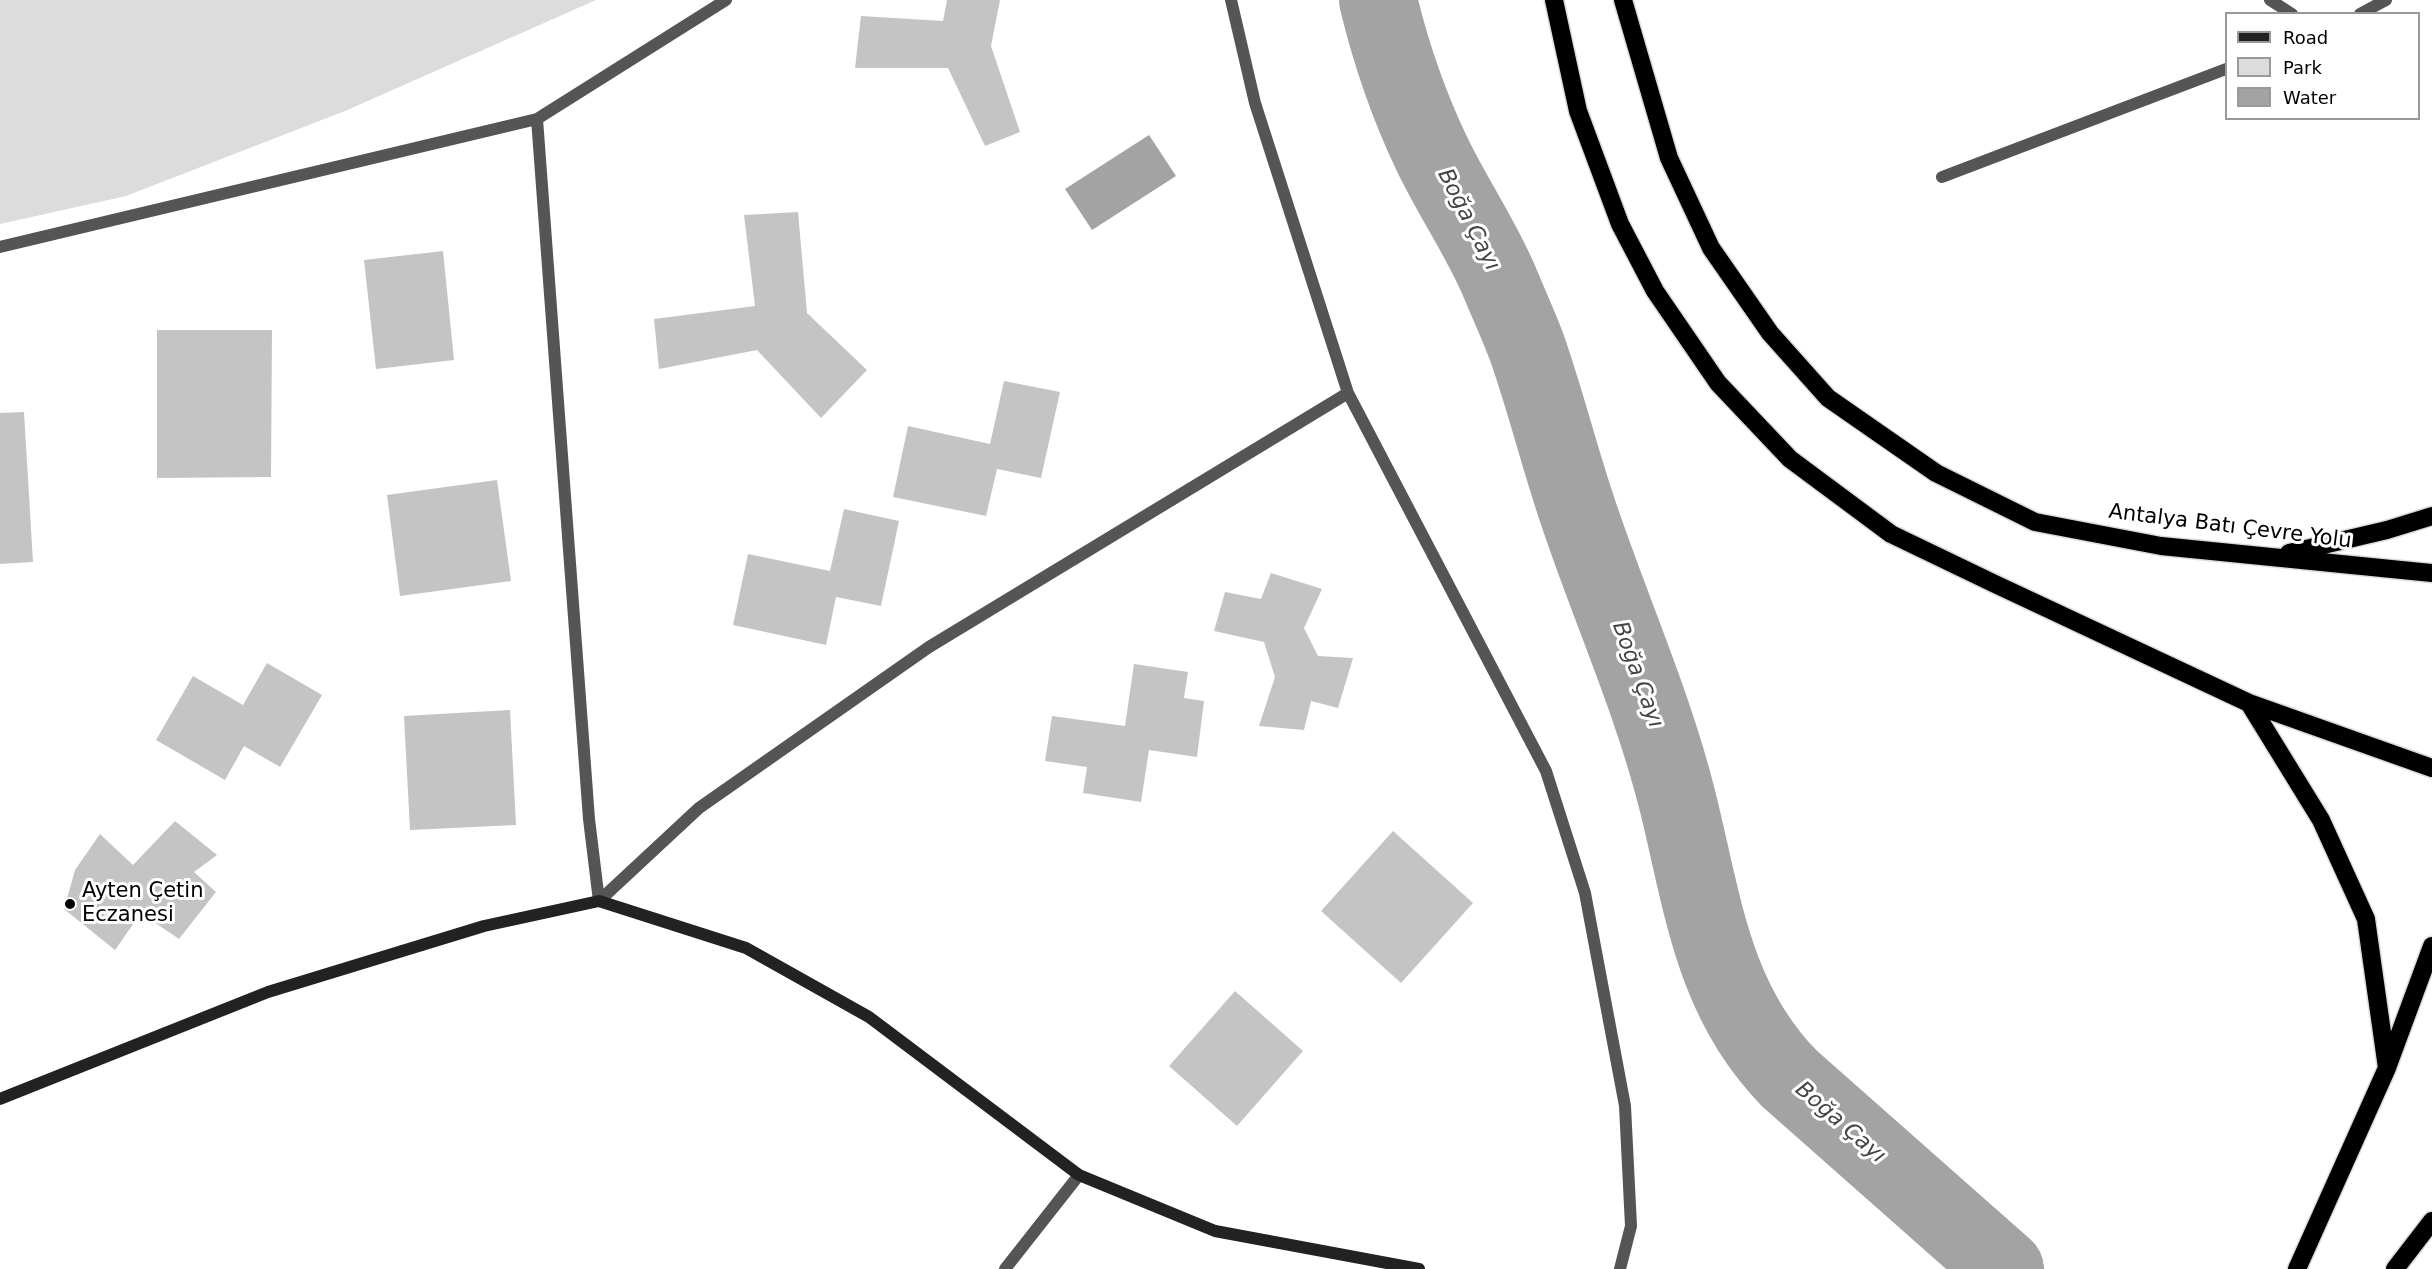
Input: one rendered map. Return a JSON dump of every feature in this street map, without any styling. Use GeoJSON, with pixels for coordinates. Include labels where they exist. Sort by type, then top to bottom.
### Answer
{"type":"FeatureCollection","features":[{"type":"Feature","properties":{"kind":"highway"},"geometry":{"type":"LineString","coordinates":[[1554,0],[1578,111],[1620,224],[1655,291],[1718,383],[1790,459],[1891,534],[2249,703],[2432,768]]}},
{"type":"Feature","properties":{"kind":"highway","name":"Antalya Batı Çevre Yolu"},"geometry":{"type":"LineString","coordinates":[[1623,0],[1669,158],[1711,248],[1770,333],[1828,398],[1936,473],[2035,522],[2161,546],[2432,573]]}},
{"type":"Feature","properties":{"kind":"highway"},"geometry":{"type":"LineString","coordinates":[[2273,556],[2386,530],[2432,516]]}},
{"type":"Feature","properties":{"kind":"highway"},"geometry":{"type":"LineString","coordinates":[[2249,703],[2321,820],[2366,919],[2387,1068]]}},
{"type":"Feature","properties":{"kind":"highway"},"geometry":{"type":"LineString","coordinates":[[2297,1269],[2387,1068],[2432,946]]}},
{"type":"Feature","properties":{"kind":"highway"},"geometry":{"type":"LineString","coordinates":[[2395,1269],[2432,1221]]}},
{"type":"Feature","properties":{"kind":"street"},"geometry":{"type":"LineString","coordinates":[[0,247],[537,119],[726,0]]}},
{"type":"Feature","properties":{"kind":"street"},"geometry":{"type":"LineString","coordinates":[[1231,0],[1255,103],[1347,393],[1546,771],[1581,882],[1625,1106],[1632,1226],[1620,1269]]}},
{"type":"Feature","properties":{"kind":"street"},"geometry":{"type":"LineString","coordinates":[[2270,0],[2289,12]]}},
{"type":"Feature","properties":{"kind":"street"},"geometry":{"type":"LineString","coordinates":[[2364,12],[2386,0]]}},
{"type":"Feature","properties":{"kind":"street"},"geometry":{"type":"LineString","coordinates":[[1942,177],[2225,69]]}},
{"type":"Feature","properties":{"kind":"street"},"geometry":{"type":"LineString","coordinates":[[537,119],[589,819],[599,901]]}},
{"type":"Feature","properties":{"kind":"street"},"geometry":{"type":"LineString","coordinates":[[599,901],[699,808],[929,646],[1347,393]]}},
{"type":"Feature","properties":{"kind":"street"},"geometry":{"type":"LineString","coordinates":[[0,1099],[268,992],[484,926],[599,901],[746,948],[869,1017],[1079,1175],[1215,1231],[1419,1269]]}},
{"type":"Feature","properties":{"kind":"street"},"geometry":{"type":"LineString","coordinates":[[1005,1269],[1079,1175]]}},
{"type":"Feature","properties":{"kind":"green space"},"geometry":{"type":"Polygon","coordinates":[[[0,0],[596,0],[345,111],[126,196],[0,224],[0,0]]]}},
{"type":"Feature","properties":{"kind":"water"},"geometry":{"type":"Polygon","coordinates":[[[1149,135],[1176,176],[1092,230],[1065,189],[1149,135]]]}},
{"type":"Feature","properties":{"kind":"building"},"geometry":{"type":"Polygon","coordinates":[[[947,0],[1000,0],[991,46],[1020,132],[985,146],[948,68],[855,68],[861,16],[943,21],[947,0]]]}},
{"type":"Feature","properties":{"kind":"building"},"geometry":{"type":"Polygon","coordinates":[[[798,212],[807,313],[867,370],[821,418],[757,350],[659,369],[654,319],[755,306],[744,215],[798,212]]]}},
{"type":"Feature","properties":{"kind":"building"},"geometry":{"type":"Polygon","coordinates":[[[443,251],[454,360],[376,369],[364,260],[443,251]]]}},
{"type":"Feature","properties":{"kind":"building"},"geometry":{"type":"Polygon","coordinates":[[[157,330],[272,330],[271,477],[157,478],[157,330]]]}},
{"type":"Feature","properties":{"kind":"building"},"geometry":{"type":"Polygon","coordinates":[[[1004,381],[1060,392],[1041,478],[997,469],[986,516],[893,497],[908,426],[990,444],[1004,381]]]}},
{"type":"Feature","properties":{"kind":"building"},"geometry":{"type":"Polygon","coordinates":[[[24,412],[33,562],[0,564],[0,413],[24,412]]]}},
{"type":"Feature","properties":{"kind":"building"},"geometry":{"type":"Polygon","coordinates":[[[497,480],[511,581],[400,596],[387,495],[497,480]]]}},
{"type":"Feature","properties":{"kind":"building"},"geometry":{"type":"Polygon","coordinates":[[[844,509],[899,521],[881,606],[836,597],[826,645],[733,625],[748,554],[830,571],[844,509]]]}},
{"type":"Feature","properties":{"kind":"building"},"geometry":{"type":"Polygon","coordinates":[[[1271,573],[1322,589],[1304,628],[1318,656],[1353,658],[1338,708],[1311,701],[1304,730],[1259,726],[1275,677],[1264,642],[1214,631],[1225,592],[1261,599],[1271,573]]]}},
{"type":"Feature","properties":{"kind":"building"},"geometry":{"type":"Polygon","coordinates":[[[267,663],[322,695],[280,767],[244,746],[225,780],[156,740],[193,676],[243,705],[267,663]]]}},
{"type":"Feature","properties":{"kind":"building"},"geometry":{"type":"Polygon","coordinates":[[[1134,664],[1188,672],[1184,698],[1204,701],[1197,757],[1149,750],[1141,802],[1083,793],[1087,767],[1045,761],[1052,716],[1125,726],[1134,664]]]}},
{"type":"Feature","properties":{"kind":"building"},"geometry":{"type":"Polygon","coordinates":[[[510,710],[516,825],[410,830],[404,716],[510,710]]]}},
{"type":"Feature","properties":{"kind":"building"},"geometry":{"type":"Polygon","coordinates":[[[175,821],[217,855],[194,872],[216,892],[179,939],[141,913],[115,950],[64,909],[75,870],[100,834],[133,865],[175,821]]]}},
{"type":"Feature","properties":{"kind":"building"},"geometry":{"type":"Polygon","coordinates":[[[1393,831],[1473,903],[1401,983],[1321,911],[1393,831]]]}},
{"type":"Feature","properties":{"kind":"building"},"geometry":{"type":"Polygon","coordinates":[[[1235,991],[1303,1051],[1237,1126],[1169,1066],[1235,991]]]}},
{"type":"Feature","properties":{"kind":"waterway","name":"Boğa Çayı"},"geometry":{"type":"LineString","coordinates":[[1378,0],[1394,59],[1423,135],[1492,266],[1527,348],[1581,521],[1657,731],[1678,803],[1704,914],[1727,984],[1764,1049],[1790,1079],[2005,1269]]}},
{"type":"Feature","properties":{"kind":"place","name":"Ayten Çetin Eczanesi"},"geometry":{"type":"Point","coordinates":[70,904]}}]}
